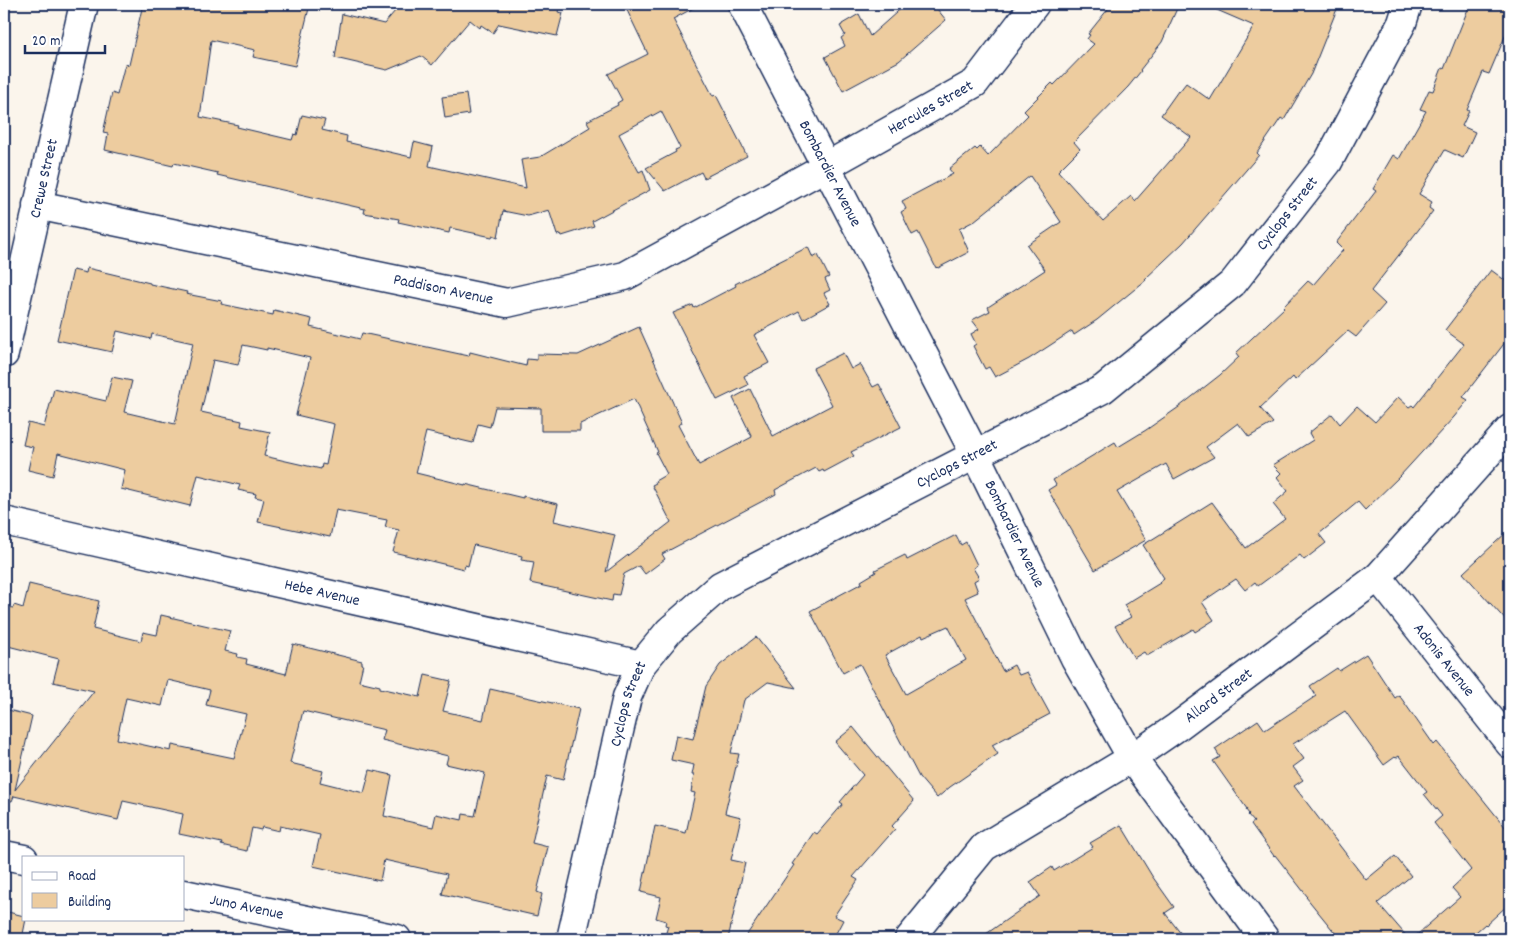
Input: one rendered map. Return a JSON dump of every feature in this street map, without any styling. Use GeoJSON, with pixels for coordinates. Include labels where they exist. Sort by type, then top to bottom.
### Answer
{"type":"FeatureCollection","features":[{"type":"Feature","properties":{"kind":"street","name":"Crewe Street"},"geometry":{"type":"LineString","coordinates":[[5,340],[84,4]]}},
{"type":"Feature","properties":{"kind":"street","name":"Bombardier Avenue"},"geometry":{"type":"LineString","coordinates":[[742,4],[976,454],[1075,658],[1132,758],[1265,939]]}},
{"type":"Feature","properties":{"kind":"street","name":"Hercules Street"},"geometry":{"type":"LineString","coordinates":[[827,166],[975,82],[1035,4]]}},
{"type":"Feature","properties":{"kind":"street","name":"Cyclops Street"},"geometry":{"type":"LineString","coordinates":[[571,939],[627,697],[641,665],[669,631],[720,586],[1104,389],[1234,283],[1328,162],[1402,23],[1408,4]]}},
{"type":"Feature","properties":{"kind":"street","name":"Paddison Avenue"},"geometry":{"type":"LineString","coordinates":[[37,205],[507,303],[625,276],[827,166]]}},
{"type":"Feature","properties":{"kind":"street","name":"Allard Street"},"geometry":{"type":"LineString","coordinates":[[909,939],[984,846],[1132,758],[1177,727],[1378,577],[1510,429]]}},
{"type":"Feature","properties":{"kind":"street","name":"Hebe Avenue"},"geometry":{"type":"LineString","coordinates":[[4,521],[641,665]]}},
{"type":"Feature","properties":{"kind":"street","name":"Adonis Avenue"},"geometry":{"type":"LineString","coordinates":[[1378,577],[1510,744]]}},
{"type":"Feature","properties":{"kind":"street"},"geometry":{"type":"LineString","coordinates":[[4,855],[22,859]]}},
{"type":"Feature","properties":{"kind":"street","name":"Juno Avenue"},"geometry":{"type":"LineString","coordinates":[[185,894],[397,939]]}},
{"type":"Feature","properties":{"kind":"building"},"geometry":{"type":"Polygon","coordinates":[[[143,4],[310,4],[295,66],[253,57],[255,50],[211,40],[200,117],[292,140],[294,134],[297,135],[302,115],[325,120],[322,130],[347,136],[346,142],[411,157],[414,142],[433,147],[429,166],[526,188],[521,160],[540,157],[590,127],[587,121],[618,105],[617,103],[622,100],[608,74],[648,54],[624,4],[701,4],[673,19],[713,96],[716,95],[747,156],[704,178],[701,172],[665,191],[646,168],[680,148],[661,111],[619,134],[639,172],[643,170],[650,190],[592,221],[594,226],[562,236],[561,234],[557,235],[549,210],[528,216],[503,211],[498,237],[493,235],[492,237],[450,228],[449,233],[398,222],[399,219],[364,213],[365,209],[217,175],[218,173],[174,163],[173,166],[105,150],[108,134],[103,133],[112,93],[117,95],[125,64],[129,65],[143,4]]]}},
{"type":"Feature","properties":{"kind":"building"},"geometry":{"type":"Polygon","coordinates":[[[401,4],[560,4],[558,12],[563,13],[557,36],[499,24],[493,33],[481,25],[480,28],[470,20],[432,65],[421,56],[387,70],[335,58],[342,14],[384,24],[401,4]]]}},
{"type":"Feature","properties":{"kind":"building"},"geometry":{"type":"Polygon","coordinates":[[[906,4],[933,4],[946,20],[899,61],[843,91],[825,57],[845,46],[841,38],[845,35],[840,26],[859,14],[870,36],[906,4]]]}},
{"type":"Feature","properties":{"kind":"building"},"geometry":{"type":"Polygon","coordinates":[[[1112,4],[1179,4],[1162,42],[1141,71],[1128,87],[1074,142],[1080,149],[1058,171],[1103,221],[1131,196],[1135,201],[1191,137],[1161,115],[1178,91],[1186,83],[1210,100],[1254,26],[1203,4],[1323,4],[1337,9],[1311,74],[1284,120],[1281,118],[1257,153],[1259,155],[1183,243],[1146,280],[1097,320],[1074,335],[1072,331],[1029,359],[995,377],[989,367],[985,369],[973,346],[976,344],[971,334],[979,329],[972,320],[990,311],[988,307],[1045,270],[1027,245],[1061,222],[1030,176],[974,221],[959,229],[969,252],[936,268],[918,232],[912,235],[901,212],[906,209],[902,201],[953,174],[949,169],[975,148],[977,150],[980,147],[988,156],[1028,115],[1024,111],[1052,83],[1054,85],[1094,44],[1087,39],[1090,35],[1088,34],[1112,4]]]}},
{"type":"Feature","properties":{"kind":"building"},"geometry":{"type":"Polygon","coordinates":[[[1470,4],[1493,4],[1510,8],[1510,35],[1506,34],[1489,74],[1483,72],[1467,110],[1469,111],[1462,126],[1475,132],[1463,158],[1445,150],[1419,194],[1432,202],[1429,208],[1433,211],[1371,291],[1385,304],[1356,337],[1348,331],[1295,380],[1293,377],[1260,408],[1273,423],[1249,437],[1238,423],[1206,447],[1214,457],[1174,479],[1166,464],[1117,492],[1146,540],[1095,570],[1048,490],[1056,485],[1053,480],[1115,442],[1118,447],[1179,407],[1220,375],[1239,357],[1236,353],[1284,308],[1308,281],[1313,285],[1343,250],[1336,243],[1376,191],[1373,189],[1393,155],[1399,159],[1426,111],[1420,109],[1429,90],[1433,91],[1442,68],[1444,69],[1470,4]]]}},
{"type":"Feature","properties":{"kind":"building"},"geometry":{"type":"Polygon","coordinates":[[[466,94],[469,114],[445,118],[442,97],[466,94]]]}},
{"type":"Feature","properties":{"kind":"building"},"geometry":{"type":"Polygon","coordinates":[[[808,247],[813,258],[818,255],[829,277],[825,279],[830,290],[824,293],[830,304],[803,319],[799,311],[754,335],[769,363],[744,376],[748,385],[717,400],[673,313],[693,305],[694,308],[736,286],[735,284],[808,247]]]}},
{"type":"Feature","properties":{"kind":"building"},"geometry":{"type":"Polygon","coordinates":[[[87,268],[187,292],[186,294],[222,301],[221,304],[273,315],[274,310],[312,319],[310,327],[360,339],[362,333],[469,356],[470,352],[526,366],[527,359],[537,360],[537,354],[578,355],[639,327],[682,423],[678,425],[699,465],[752,437],[733,398],[750,389],[773,436],[832,405],[813,368],[843,353],[851,369],[860,364],[873,387],[879,384],[901,427],[851,452],[854,456],[824,472],[823,470],[819,472],[816,468],[775,490],[776,494],[662,554],[665,559],[645,574],[639,566],[624,574],[619,595],[613,594],[612,601],[530,583],[534,562],[521,560],[522,556],[474,545],[468,566],[465,565],[464,569],[393,552],[399,530],[385,527],[387,520],[336,510],[330,537],[258,522],[264,499],[255,497],[256,494],[238,490],[240,485],[198,475],[190,506],[121,489],[125,470],[58,453],[53,476],[28,470],[33,447],[23,445],[28,423],[44,427],[54,389],[106,401],[112,377],[132,381],[124,412],[175,424],[193,343],[152,334],[151,339],[117,331],[112,352],[57,340],[73,270],[86,273],[87,268]],[[243,345],[238,365],[213,360],[201,412],[242,421],[241,426],[270,432],[264,456],[321,469],[322,464],[326,465],[334,424],[296,415],[310,358],[267,348],[267,350],[243,345]],[[634,399],[580,424],[580,431],[541,431],[541,408],[495,407],[490,427],[478,424],[473,443],[426,432],[416,473],[523,498],[523,496],[558,504],[554,521],[615,535],[606,572],[671,522],[652,485],[667,474],[656,453],[658,452],[634,399]]]}},
{"type":"Feature","properties":{"kind":"building"},"geometry":{"type":"Polygon","coordinates":[[[1491,270],[1510,284],[1510,336],[1463,397],[1468,400],[1400,476],[1365,510],[1358,502],[1319,534],[1326,543],[1304,560],[1300,555],[1258,586],[1255,582],[1245,590],[1236,579],[1202,602],[1214,620],[1195,632],[1193,629],[1147,656],[1144,652],[1134,658],[1115,626],[1131,617],[1124,605],[1160,583],[1164,578],[1143,545],[1212,502],[1246,548],[1285,519],[1273,504],[1288,491],[1277,477],[1281,473],[1273,465],[1313,440],[1309,433],[1332,414],[1340,424],[1357,406],[1375,422],[1398,397],[1409,407],[1412,405],[1414,407],[1464,344],[1445,330],[1491,270]]]}},
{"type":"Feature","properties":{"kind":"building"},"geometry":{"type":"Polygon","coordinates":[[[1510,529],[1510,625],[1463,573],[1510,529]]]}},
{"type":"Feature","properties":{"kind":"building"},"geometry":{"type":"Polygon","coordinates":[[[956,535],[961,545],[966,542],[977,565],[973,568],[979,578],[974,581],[978,592],[965,598],[1003,671],[1014,665],[1019,675],[1027,672],[1050,714],[992,745],[998,754],[937,798],[919,777],[860,664],[843,673],[810,611],[862,583],[861,581],[876,572],[875,570],[905,555],[907,560],[956,535]],[[948,626],[923,637],[922,635],[885,655],[906,694],[966,660],[948,626]]]}},
{"type":"Feature","properties":{"kind":"building"},"geometry":{"type":"Polygon","coordinates":[[[29,584],[99,601],[93,629],[141,641],[143,632],[157,635],[161,615],[230,631],[225,651],[238,654],[237,657],[247,659],[246,664],[286,674],[293,644],[362,661],[359,681],[380,686],[380,688],[420,697],[425,675],[451,681],[443,711],[483,720],[490,689],[579,709],[563,780],[547,776],[532,843],[548,847],[537,892],[542,894],[537,916],[442,894],[447,874],[384,860],[380,881],[313,866],[320,835],[280,826],[279,831],[262,827],[261,830],[252,828],[247,851],[221,845],[222,843],[179,834],[183,814],[123,801],[118,820],[14,796],[12,801],[4,800],[4,709],[32,716],[15,790],[94,691],[53,682],[59,659],[4,645],[4,606],[13,608],[14,605],[23,608],[29,584]],[[168,680],[162,706],[126,698],[117,739],[171,751],[172,745],[234,758],[246,714],[206,705],[210,690],[168,680]],[[303,711],[290,763],[323,771],[320,782],[364,793],[370,770],[392,775],[384,816],[433,827],[436,814],[462,820],[463,814],[475,816],[485,773],[446,764],[448,756],[382,740],[385,730],[303,711]]]}},
{"type":"Feature","properties":{"kind":"building"},"geometry":{"type":"Polygon","coordinates":[[[756,637],[796,688],[768,682],[744,700],[731,753],[739,754],[725,813],[741,817],[731,860],[745,863],[728,939],[664,939],[668,926],[665,925],[666,921],[656,918],[661,897],[641,892],[655,826],[686,833],[695,793],[691,792],[694,765],[671,760],[676,735],[693,739],[706,686],[720,665],[756,637]]]}},
{"type":"Feature","properties":{"kind":"building"},"geometry":{"type":"Polygon","coordinates":[[[1366,654],[1395,698],[1399,695],[1434,745],[1437,742],[1510,833],[1510,903],[1468,939],[1412,939],[1460,897],[1452,888],[1471,870],[1434,823],[1442,816],[1424,794],[1427,792],[1399,756],[1384,765],[1345,711],[1293,744],[1304,759],[1293,767],[1303,780],[1294,786],[1366,880],[1395,856],[1411,876],[1378,903],[1409,939],[1340,939],[1251,824],[1254,822],[1248,815],[1247,809],[1213,761],[1220,757],[1215,749],[1258,720],[1265,730],[1316,696],[1310,686],[1337,668],[1339,671],[1366,654]]]}},
{"type":"Feature","properties":{"kind":"building"},"geometry":{"type":"Polygon","coordinates":[[[853,727],[914,801],[892,826],[895,829],[853,877],[858,880],[834,916],[843,920],[833,939],[744,939],[814,832],[817,834],[843,804],[840,802],[863,775],[835,742],[853,727]]]}},
{"type":"Feature","properties":{"kind":"building"},"geometry":{"type":"Polygon","coordinates":[[[1121,825],[1152,876],[1174,907],[1165,913],[1185,939],[979,939],[1040,896],[1030,882],[1052,867],[1054,871],[1093,847],[1090,843],[1121,825]]]}},
{"type":"Feature","properties":{"kind":"building"},"geometry":{"type":"Polygon","coordinates":[[[4,911],[22,916],[22,920],[26,920],[22,939],[4,939],[4,911]]]}}]}
